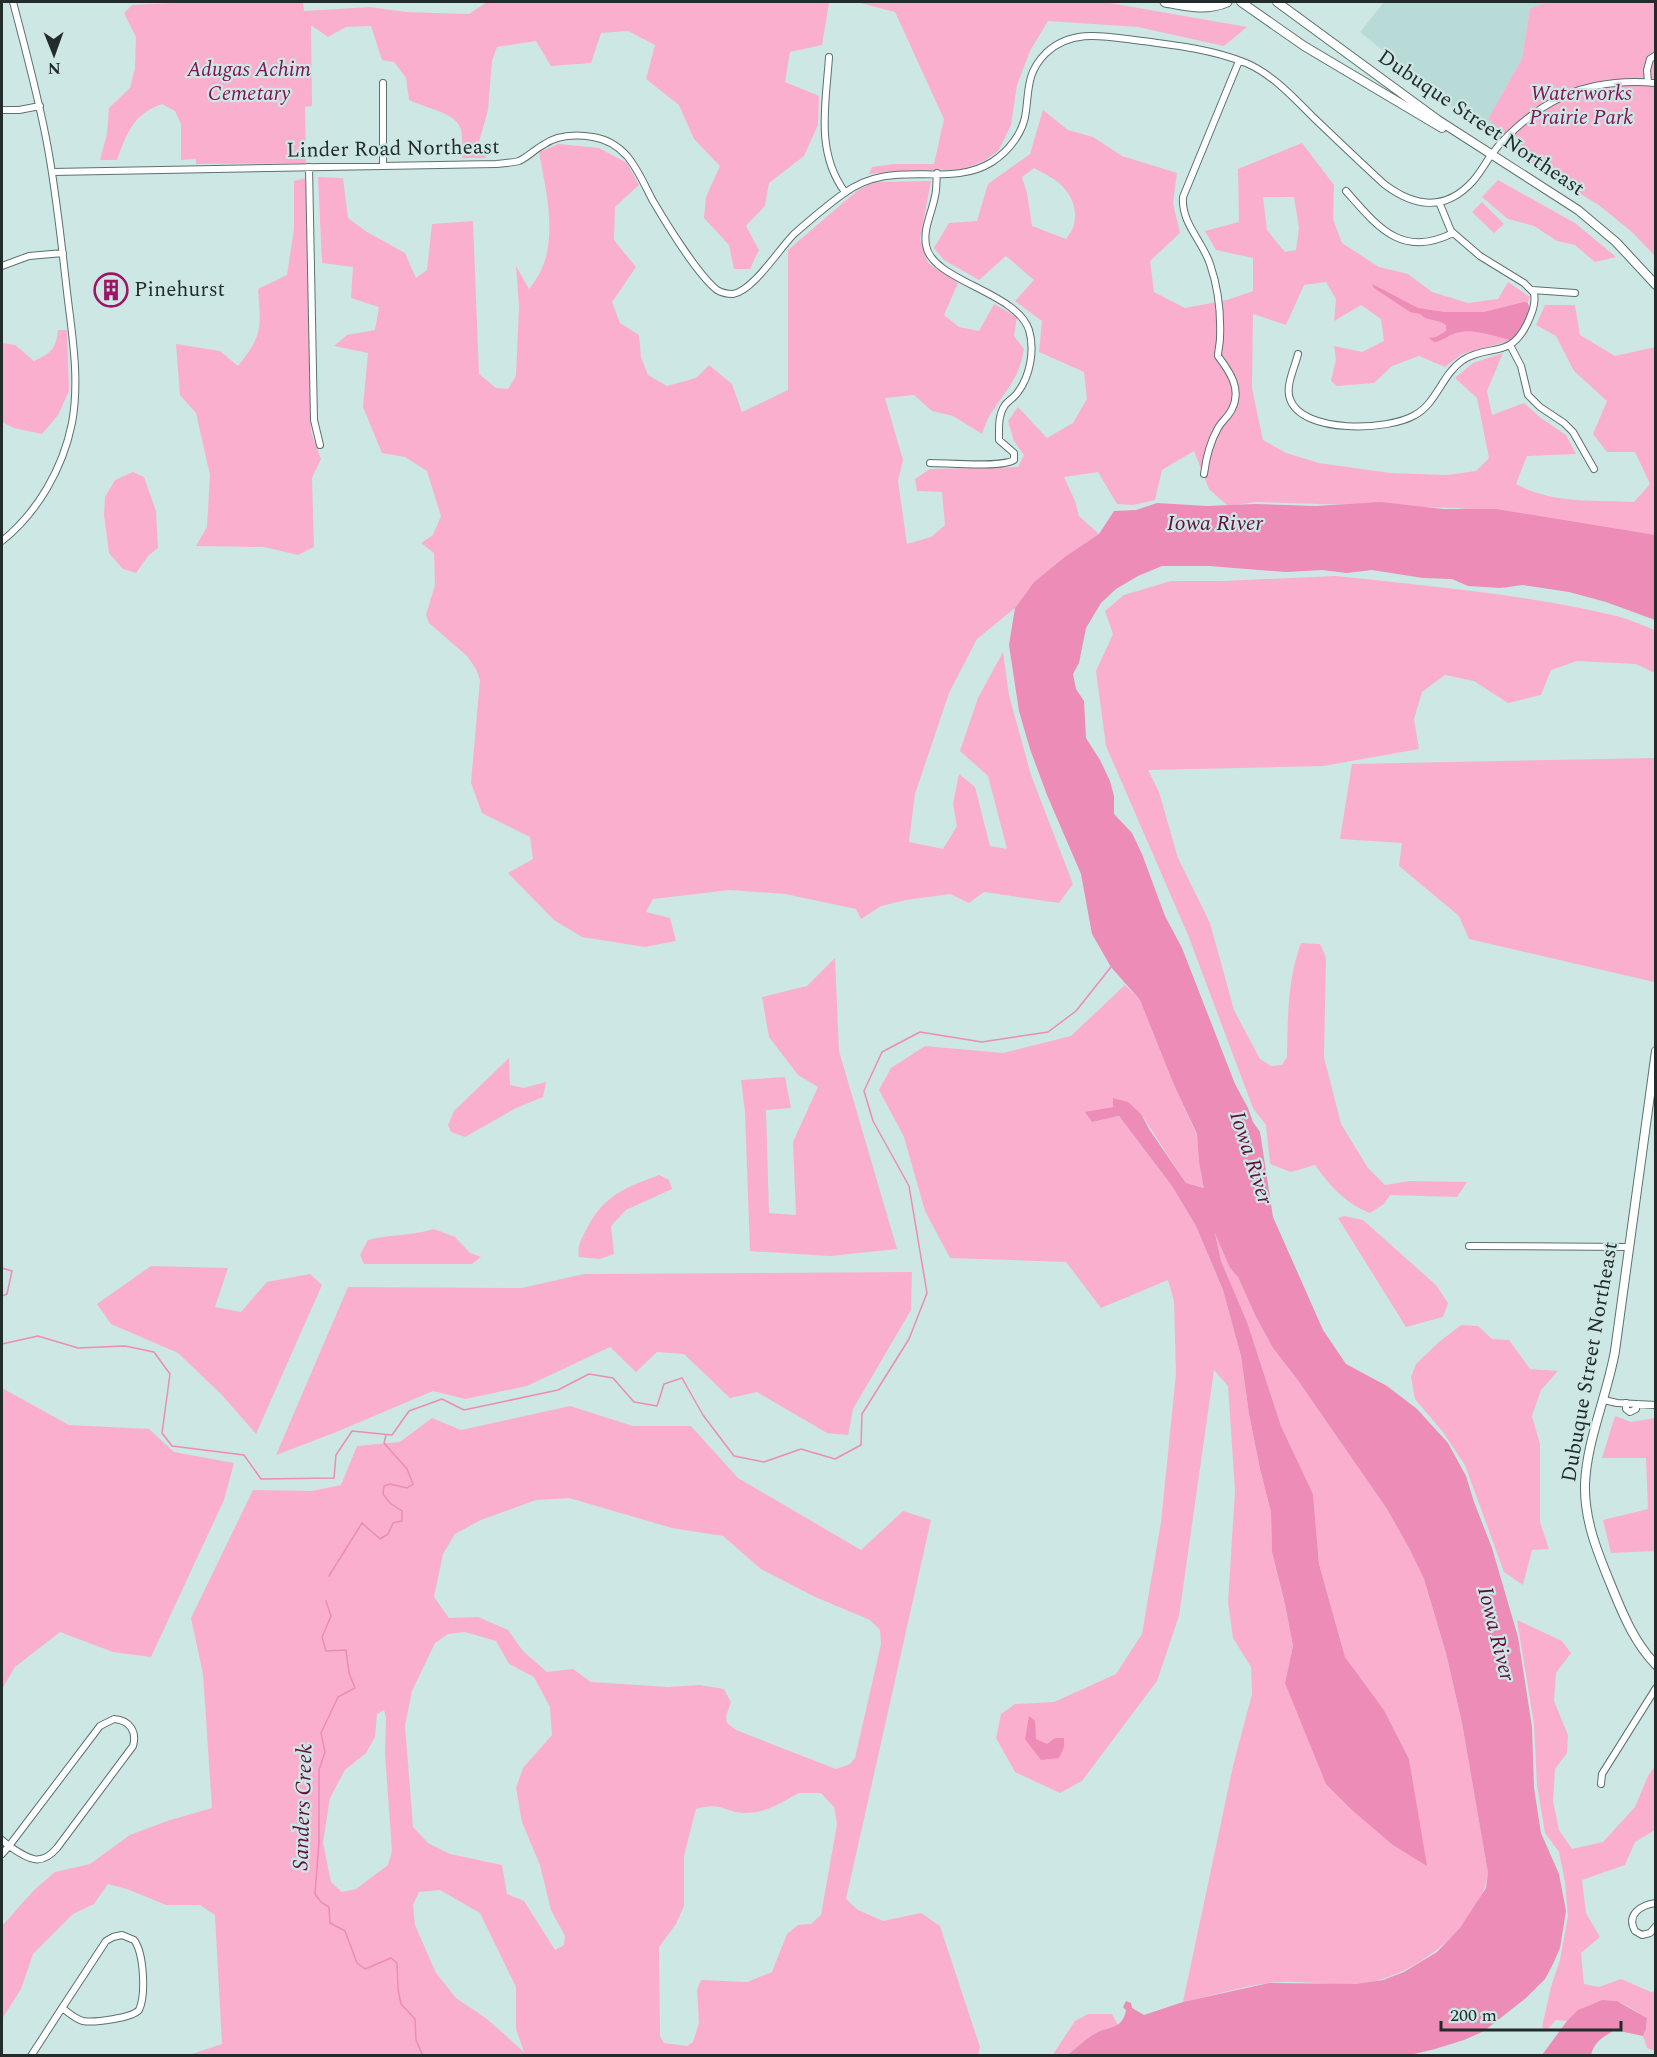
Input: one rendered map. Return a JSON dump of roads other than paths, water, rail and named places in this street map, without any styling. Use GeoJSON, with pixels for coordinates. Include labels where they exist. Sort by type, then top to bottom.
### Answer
{"type":"FeatureCollection","features":[{"type":"Feature","properties":{"kind":"highway"},"geometry":{"type":"LineString","coordinates":[[1165,2],[1200,8],[1227,2]]}},
{"type":"Feature","properties":{"kind":"main road"},"geometry":{"type":"LineString","coordinates":[[1241,2],[1304,46],[1436,125],[1484,149]]}},
{"type":"Feature","properties":{"kind":"main road","name":"Dubuque Street Northeast"},"geometry":{"type":"LineString","coordinates":[[1277,2],[1407,98],[1544,187],[1596,224],[1622,247],[1656,285]]}},
{"type":"Feature","properties":{"kind":"main road","name":"Dubuque Street Northeast"},"geometry":{"type":"LineString","coordinates":[[1656,1050],[1651,1113],[1612,1368],[1593,1437],[1585,1486],[1589,1525],[1601,1562],[1630,1630],[1638,1644],[1656,1665]]}},
{"type":"Feature","properties":{"kind":"street"},"geometry":{"type":"LineString","coordinates":[[2,541],[27,516],[48,486],[65,449],[72,422],[76,372],[52,172],[40,106],[14,2]]}},
{"type":"Feature","properties":{"kind":"street","name":"Linder Road Northeast"},"geometry":{"type":"LineString","coordinates":[[52,172],[511,163],[524,159],[548,141],[562,136],[586,136],[605,140],[620,149],[632,162],[654,204],[675,236],[711,283],[719,291],[730,294],[739,292],[750,285],[792,237],[856,184],[877,176],[976,170],[995,160],[1016,139],[1025,120],[1027,89],[1032,72],[1049,51],[1066,40],[1086,35],[1222,55],[1256,68],[1274,80],[1397,194],[1419,203],[1439,202]]}},
{"type":"Feature","properties":{"kind":"street"},"geometry":{"type":"LineString","coordinates":[[1648,82],[1647,70],[1650,59],[1656,56]]}},
{"type":"Feature","properties":{"kind":"street"},"geometry":{"type":"LineString","coordinates":[[829,57],[825,142],[833,173],[845,192]]}},
{"type":"Feature","properties":{"kind":"street"},"geometry":{"type":"LineString","coordinates":[[1204,474],[1212,440],[1234,405],[1235,386],[1230,371],[1218,356],[1220,330],[1217,294],[1207,257],[1186,219],[1183,197],[1239,61]]}},
{"type":"Feature","properties":{"kind":"street"},"geometry":{"type":"LineString","coordinates":[[383,83],[383,166]]}},
{"type":"Feature","properties":{"kind":"street"},"geometry":{"type":"LineString","coordinates":[[1575,293],[1532,290],[1480,256],[1448,228],[1439,202],[1467,188],[1492,154],[1525,122],[1541,109],[1561,98],[1583,89],[1612,83],[1656,83]]}},
{"type":"Feature","properties":{"kind":"street"},"geometry":{"type":"LineString","coordinates":[[2,110],[40,106]]}},
{"type":"Feature","properties":{"kind":"street"},"geometry":{"type":"LineString","coordinates":[[309,167],[314,420],[320,445]]}},
{"type":"Feature","properties":{"kind":"street"},"geometry":{"type":"LineString","coordinates":[[930,463],[994,464],[1010,463],[1014,460],[1014,453],[999,440],[998,424],[1005,406],[1018,392],[1029,372],[1031,345],[1029,330],[1019,314],[937,265],[928,254],[925,232],[935,197],[937,173]]}},
{"type":"Feature","properties":{"kind":"street"},"geometry":{"type":"LineString","coordinates":[[1346,191],[1382,230],[1399,239],[1413,243],[1432,242],[1453,233]]}},
{"type":"Feature","properties":{"kind":"street"},"geometry":{"type":"LineString","coordinates":[[2,266],[29,256],[63,253]]}},
{"type":"Feature","properties":{"kind":"street"},"geometry":{"type":"LineString","coordinates":[[1298,354],[1288,393],[1294,407],[1305,416],[1321,422],[1353,427],[1390,423],[1414,416],[1432,400],[1464,360],[1510,345],[1520,336],[1530,318],[1534,303],[1532,290]]}},
{"type":"Feature","properties":{"kind":"street"},"geometry":{"type":"LineString","coordinates":[[1510,345],[1521,366],[1528,394],[1540,407],[1573,432],[1594,469]]}},
{"type":"Feature","properties":{"kind":"street"},"geometry":{"type":"LineString","coordinates":[[1469,1246],[1629,1247]]}},
{"type":"Feature","properties":{"kind":"street"},"geometry":{"type":"LineString","coordinates":[[1604,1400],[1656,1405]]}},
{"type":"Feature","properties":{"kind":"street"},"geometry":{"type":"LineString","coordinates":[[1601,1784],[1602,1774],[1656,1688]]}},
{"type":"Feature","properties":{"kind":"street"},"geometry":{"type":"LineString","coordinates":[[2,1840],[9,1846],[26,1857],[45,1858],[53,1853],[133,1746],[134,1734],[129,1724],[120,1719],[114,1719],[100,1726],[9,1846],[2,1854]]}},
{"type":"Feature","properties":{"kind":"street"},"geometry":{"type":"LineString","coordinates":[[1656,1903],[1647,1904],[1636,1910],[1632,1923],[1635,1931],[1642,1935],[1650,1933],[1656,1926]]}},
{"type":"Feature","properties":{"kind":"street"},"geometry":{"type":"LineString","coordinates":[[31,2055],[106,1941],[113,1936],[122,1935],[135,1940],[140,1953],[142,1993],[141,2006],[136,2013],[84,2021],[62,2008]]}},
{"type":"Feature","properties":{"kind":"water"},"geometry":{"type":"Polygon","coordinates":[[[1372,284],[1418,308],[1444,312],[1484,312],[1524,302],[1528,303],[1528,318],[1513,340],[1463,331],[1434,342],[1429,338],[1446,331],[1446,325],[1410,312],[1374,288],[1372,284]]]}},
{"type":"Feature","properties":{"kind":"water","name":"Iowa River"},"geometry":{"type":"Polygon","coordinates":[[[1381,502],[1443,509],[1496,509],[1655,535],[1655,620],[1606,602],[1569,592],[1523,585],[1500,588],[1468,586],[1452,579],[1423,578],[1372,570],[1347,573],[1322,570],[1286,572],[1209,566],[1162,566],[1116,589],[1101,603],[1086,628],[1079,663],[1073,674],[1076,689],[1084,701],[1086,738],[1110,781],[1114,796],[1114,814],[1132,833],[1142,854],[1165,916],[1182,948],[1235,1084],[1260,1132],[1273,1217],[1323,1330],[1346,1364],[1387,1386],[1417,1409],[1448,1443],[1466,1476],[1492,1548],[1518,1637],[1532,1727],[1534,1788],[1541,1833],[1559,1874],[1566,1911],[1560,1948],[1545,1979],[1526,1998],[1484,2031],[1464,2040],[1406,2056],[1067,2055],[1094,2034],[1118,2024],[1124,2017],[1126,2010],[1123,2007],[1126,2001],[1131,2003],[1132,2008],[1144,2015],[1183,2002],[1269,1983],[1356,1984],[1383,1980],[1404,1972],[1437,1952],[1460,1928],[1486,1888],[1488,1873],[1462,1723],[1446,1653],[1424,1579],[1387,1509],[1273,1348],[1238,1277],[1230,1268],[1215,1233],[1221,1261],[1247,1322],[1281,1426],[1313,1494],[1319,1564],[1345,1657],[1384,1710],[1409,1759],[1427,1866],[1393,1845],[1326,1784],[1285,1683],[1293,1646],[1272,1552],[1271,1512],[1249,1414],[1241,1356],[1223,1290],[1196,1226],[1172,1186],[1119,1116],[1092,1122],[1085,1112],[1113,1107],[1113,1098],[1128,1102],[1141,1114],[1186,1183],[1204,1188],[1197,1134],[1174,1085],[1140,1000],[1111,967],[1092,934],[1081,874],[1047,795],[1019,711],[1009,645],[1015,608],[1034,582],[1066,556],[1099,534],[1114,511],[1136,510],[1157,503],[1207,506],[1255,504],[1316,506],[1381,502]]]}},
{"type":"Feature","properties":{"kind":"water"},"geometry":{"type":"Polygon","coordinates":[[[1029,1716],[1035,1721],[1036,1739],[1047,1744],[1055,1738],[1064,1738],[1064,1747],[1059,1758],[1041,1760],[1025,1739],[1029,1716]]]}},
{"type":"Feature","properties":{"kind":"water"},"geometry":{"type":"Polygon","coordinates":[[[1602,2000],[1617,2001],[1647,2018],[1643,2036],[1615,2030],[1597,2043],[1591,2055],[1542,2055],[1578,2010],[1602,2000]]]}},
{"type":"Feature","properties":{"kind":"waterway"},"geometry":{"type":"LineString","coordinates":[[2,1344],[38,1336],[78,1348],[125,1346],[154,1352],[170,1374],[162,1433],[172,1446],[244,1455],[261,1479],[334,1478],[336,1455],[352,1431],[392,1435],[409,1411],[442,1399],[464,1410],[558,1390],[589,1374],[613,1378],[634,1402],[657,1406],[664,1384],[682,1378],[703,1415],[734,1456],[764,1462],[801,1449],[835,1459],[861,1445],[862,1414],[909,1339],[927,1293],[909,1186],[873,1121],[864,1091],[882,1052],[920,1032],[982,1042],[1048,1032],[1076,1011],[1111,967]]}},
{"type":"Feature","properties":{"kind":"waterway"},"geometry":{"type":"LineString","coordinates":[[2,1268],[12,1271],[7,1294],[2,1296]]}},
{"type":"Feature","properties":{"kind":"waterway","name":"Sanders Creek"},"geometry":{"type":"LineString","coordinates":[[329,1576],[362,1523],[380,1539],[388,1534],[393,1523],[402,1521],[402,1511],[390,1503],[383,1494],[384,1486],[390,1484],[407,1488],[413,1484],[407,1469],[384,1443],[386,1435]]}},
{"type":"Feature","properties":{"kind":"waterway","name":"Sanders Creek"},"geometry":{"type":"LineString","coordinates":[[326,1601],[331,1616],[322,1637],[326,1651],[346,1650],[349,1673],[355,1688],[338,1697],[321,1733],[325,1752],[319,1770],[319,1841],[315,1894],[329,1907],[330,1923],[345,1931],[357,1963],[365,1969],[391,1958],[397,1963],[401,2004],[415,2019],[416,2040],[423,2056]]}},
{"type":"Feature","properties":{"kind":"place","name":"Pinehurst"},"geometry":{"type":"Point","coordinates":[111,290]}},
{"type":"Feature","properties":{"kind":"park label","name":"Adugas Achim Cemetary"},"geometry":{"type":"Point","coordinates":[249,82]}},
{"type":"Feature","properties":{"kind":"park label","name":"Waterworks Prairie Park"},"geometry":{"type":"Point","coordinates":[1581,106]}}]}
